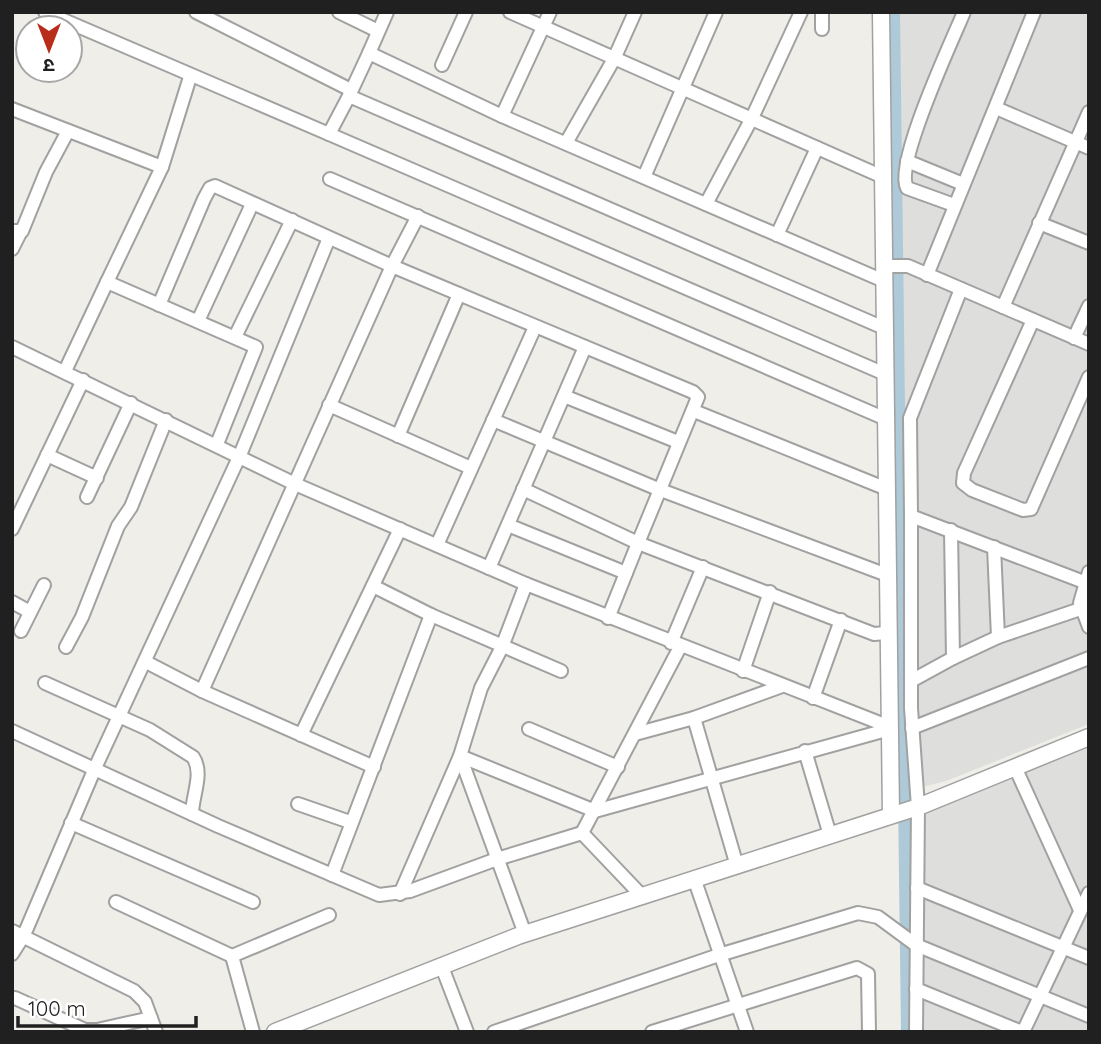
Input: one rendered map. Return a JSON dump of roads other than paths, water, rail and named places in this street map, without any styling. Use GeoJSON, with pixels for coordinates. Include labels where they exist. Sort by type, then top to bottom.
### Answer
{"type":"FeatureCollection","features":[{"type":"Feature","properties":{"kind":"street"},"geometry":{"type":"LineString","coordinates":[[45,12],[190,77],[329,134],[886,374]]}},
{"type":"Feature","properties":{"kind":"street"},"geometry":{"type":"LineString","coordinates":[[196,12],[350,93],[884,328]]}},
{"type":"Feature","properties":{"kind":"street"},"geometry":{"type":"LineString","coordinates":[[339,12],[378,31]]}},
{"type":"Feature","properties":{"kind":"street"},"geometry":{"type":"LineString","coordinates":[[329,134],[387,12]]}},
{"type":"Feature","properties":{"kind":"street"},"geometry":{"type":"LineString","coordinates":[[442,65],[466,12]]}},
{"type":"Feature","properties":{"kind":"street"},"geometry":{"type":"LineString","coordinates":[[510,12],[883,177]]}},
{"type":"Feature","properties":{"kind":"street"},"geometry":{"type":"LineString","coordinates":[[502,116],[550,12]]}},
{"type":"Feature","properties":{"kind":"street"},"geometry":{"type":"LineString","coordinates":[[566,143],[614,59],[635,12]]}},
{"type":"Feature","properties":{"kind":"street"},"geometry":{"type":"LineString","coordinates":[[644,177],[716,12]]}},
{"type":"Feature","properties":{"kind":"street"},"geometry":{"type":"LineString","coordinates":[[706,204],[752,118],[802,12]]}},
{"type":"Feature","properties":{"kind":"street"},"geometry":{"type":"LineString","coordinates":[[822,12],[822,29]]}},
{"type":"Feature","properties":{"kind":"street"},"geometry":{"type":"LineString","coordinates":[[881,12],[887,271],[884,328],[886,634],[892,814]]}},
{"type":"Feature","properties":{"kind":"street"},"geometry":{"type":"LineString","coordinates":[[954,205],[907,188],[904,181],[907,161],[964,12]]}},
{"type":"Feature","properties":{"kind":"street"},"geometry":{"type":"LineString","coordinates":[[927,275],[1034,12]]}},
{"type":"Feature","properties":{"kind":"street"},"geometry":{"type":"LineString","coordinates":[[369,53],[502,116],[777,235],[887,271],[908,266],[1089,344]]}},
{"type":"Feature","properties":{"kind":"street"},"geometry":{"type":"LineString","coordinates":[[65,371],[162,167],[190,77]]}},
{"type":"Feature","properties":{"kind":"street"},"geometry":{"type":"LineString","coordinates":[[996,108],[1089,148]]}},
{"type":"Feature","properties":{"kind":"street"},"geometry":{"type":"LineString","coordinates":[[12,109],[162,167]]}},
{"type":"Feature","properties":{"kind":"street"},"geometry":{"type":"LineString","coordinates":[[1003,307],[1089,112]]}},
{"type":"Feature","properties":{"kind":"street"},"geometry":{"type":"LineString","coordinates":[[12,249],[16,232],[68,131]]}},
{"type":"Feature","properties":{"kind":"street"},"geometry":{"type":"LineString","coordinates":[[777,235],[817,148]]}},
{"type":"Feature","properties":{"kind":"street"},"geometry":{"type":"LineString","coordinates":[[907,161],[963,184]]}},
{"type":"Feature","properties":{"kind":"street"},"geometry":{"type":"LineString","coordinates":[[330,179],[886,419]]}},
{"type":"Feature","properties":{"kind":"street"},"geometry":{"type":"LineString","coordinates":[[159,305],[210,188],[218,187],[392,266],[693,392],[698,397],[694,411],[658,489],[608,618]]}},
{"type":"Feature","properties":{"kind":"street"},"geometry":{"type":"LineString","coordinates":[[198,321],[252,204]]}},
{"type":"Feature","properties":{"kind":"street"},"geometry":{"type":"LineString","coordinates":[[202,691],[392,266],[418,216]]}},
{"type":"Feature","properties":{"kind":"street"},"geometry":{"type":"LineString","coordinates":[[234,337],[292,220]]}},
{"type":"Feature","properties":{"kind":"street"},"geometry":{"type":"LineString","coordinates":[[1039,223],[1089,243]]}},
{"type":"Feature","properties":{"kind":"street"},"geometry":{"type":"LineString","coordinates":[[12,954],[18,933],[240,455],[329,238]]}},
{"type":"Feature","properties":{"kind":"street"},"geometry":{"type":"LineString","coordinates":[[107,282],[257,349],[217,444]]}},
{"type":"Feature","properties":{"kind":"street"},"geometry":{"type":"LineString","coordinates":[[916,1032],[917,888],[911,681],[910,418],[961,289]]}},
{"type":"Feature","properties":{"kind":"street"},"geometry":{"type":"LineString","coordinates":[[398,436],[459,294]]}},
{"type":"Feature","properties":{"kind":"street"},"geometry":{"type":"LineString","coordinates":[[1074,338],[1089,306]]}},
{"type":"Feature","properties":{"kind":"street"},"geometry":{"type":"LineString","coordinates":[[1033,320],[964,473],[963,483],[972,490],[1023,510],[1031,509],[1089,377]]}},
{"type":"Feature","properties":{"kind":"street"},"geometry":{"type":"LineString","coordinates":[[437,545],[535,327]]}},
{"type":"Feature","properties":{"kind":"street"},"geometry":{"type":"LineString","coordinates":[[12,347],[240,455],[295,484],[608,618],[890,728]]}},
{"type":"Feature","properties":{"kind":"street"},"geometry":{"type":"LineString","coordinates":[[489,568],[585,347]]}},
{"type":"Feature","properties":{"kind":"street"},"geometry":{"type":"LineString","coordinates":[[12,529],[83,380]]}},
{"type":"Feature","properties":{"kind":"street"},"geometry":{"type":"LineString","coordinates":[[564,396],[678,442]]}},
{"type":"Feature","properties":{"kind":"street"},"geometry":{"type":"LineString","coordinates":[[87,497],[131,403]]}},
{"type":"Feature","properties":{"kind":"street"},"geometry":{"type":"LineString","coordinates":[[329,405],[471,468]]}},
{"type":"Feature","properties":{"kind":"street"},"geometry":{"type":"LineString","coordinates":[[694,411],[887,489]]}},
{"type":"Feature","properties":{"kind":"street"},"geometry":{"type":"LineString","coordinates":[[66,647],[82,617],[118,526],[131,507],[166,420]]}},
{"type":"Feature","properties":{"kind":"street"},"geometry":{"type":"LineString","coordinates":[[493,421],[658,489],[887,575]]}},
{"type":"Feature","properties":{"kind":"street"},"geometry":{"type":"LineString","coordinates":[[47,455],[97,478]]}},
{"type":"Feature","properties":{"kind":"street"},"geometry":{"type":"LineString","coordinates":[[523,489],[638,543],[874,634],[886,634]]}},
{"type":"Feature","properties":{"kind":"street"},"geometry":{"type":"LineString","coordinates":[[911,516],[994,547],[1087,577],[1084,608],[1089,627]]}},
{"type":"Feature","properties":{"kind":"street"},"geometry":{"type":"LineString","coordinates":[[508,525],[626,573]]}},
{"type":"Feature","properties":{"kind":"street"},"geometry":{"type":"LineString","coordinates":[[302,735],[400,529]]}},
{"type":"Feature","properties":{"kind":"street"},"geometry":{"type":"LineString","coordinates":[[951,530],[953,658]]}},
{"type":"Feature","properties":{"kind":"street"},"geometry":{"type":"LineString","coordinates":[[994,547],[998,638]]}},
{"type":"Feature","properties":{"kind":"street"},"geometry":{"type":"LineString","coordinates":[[12,732],[379,895],[400,894],[497,859],[582,833],[635,734],[676,645],[703,567]]}},
{"type":"Feature","properties":{"kind":"street"},"geometry":{"type":"LineString","coordinates":[[400,894],[460,756],[481,688],[502,647],[526,584]]}},
{"type":"Feature","properties":{"kind":"street"},"geometry":{"type":"LineString","coordinates":[[21,631],[44,585]]}},
{"type":"Feature","properties":{"kind":"street"},"geometry":{"type":"LineString","coordinates":[[373,586],[431,615],[561,671]]}},
{"type":"Feature","properties":{"kind":"street"},"geometry":{"type":"LineString","coordinates":[[743,671],[770,592]]}},
{"type":"Feature","properties":{"kind":"street"},"geometry":{"type":"LineString","coordinates":[[12,602],[30,612]]}},
{"type":"Feature","properties":{"kind":"street"},"geometry":{"type":"LineString","coordinates":[[911,681],[998,638],[1084,608]]}},
{"type":"Feature","properties":{"kind":"street"},"geometry":{"type":"LineString","coordinates":[[332,875],[431,615]]}},
{"type":"Feature","properties":{"kind":"street"},"geometry":{"type":"LineString","coordinates":[[813,698],[841,620]]}},
{"type":"Feature","properties":{"kind":"street"},"geometry":{"type":"LineString","coordinates":[[912,728],[1089,658]]}},
{"type":"Feature","properties":{"kind":"street"},"geometry":{"type":"LineString","coordinates":[[146,662],[202,691],[374,767]]}},
{"type":"Feature","properties":{"kind":"street"},"geometry":{"type":"LineString","coordinates":[[45,683],[157,733],[194,759],[197,781],[192,814]]}},
{"type":"Feature","properties":{"kind":"street"},"geometry":{"type":"LineString","coordinates":[[635,734],[694,719],[782,686]]}},
{"type":"Feature","properties":{"kind":"street"},"geometry":{"type":"LineString","coordinates":[[694,719],[737,866]]}},
{"type":"Feature","properties":{"kind":"street"},"geometry":{"type":"LineString","coordinates":[[460,756],[595,811],[890,728]]}},
{"type":"Feature","properties":{"kind":"street"},"geometry":{"type":"LineString","coordinates":[[529,729],[618,767]]}},
{"type":"Feature","properties":{"kind":"street"},"geometry":{"type":"LineString","coordinates":[[275,1032],[525,934],[916,808],[1089,737]]}},
{"type":"Feature","properties":{"kind":"street"},"geometry":{"type":"LineString","coordinates":[[805,751],[830,835]]}},
{"type":"Feature","properties":{"kind":"street"},"geometry":{"type":"LineString","coordinates":[[460,756],[525,934]]}},
{"type":"Feature","properties":{"kind":"street"},"geometry":{"type":"LineString","coordinates":[[1015,767],[1080,910]]}},
{"type":"Feature","properties":{"kind":"street"},"geometry":{"type":"LineString","coordinates":[[298,804],[350,822]]}},
{"type":"Feature","properties":{"kind":"street"},"geometry":{"type":"LineString","coordinates":[[71,823],[253,902]]}},
{"type":"Feature","properties":{"kind":"street"},"geometry":{"type":"LineString","coordinates":[[582,833],[643,897]]}},
{"type":"Feature","properties":{"kind":"street"},"geometry":{"type":"LineString","coordinates":[[695,881],[747,1032]]}},
{"type":"Feature","properties":{"kind":"street"},"geometry":{"type":"LineString","coordinates":[[917,888],[1089,958]]}},
{"type":"Feature","properties":{"kind":"street"},"geometry":{"type":"LineString","coordinates":[[916,989],[1022,1032],[1089,893]]}},
{"type":"Feature","properties":{"kind":"street"},"geometry":{"type":"LineString","coordinates":[[116,902],[232,956],[329,915]]}},
{"type":"Feature","properties":{"kind":"street"},"geometry":{"type":"LineString","coordinates":[[494,1032],[719,955],[858,913],[878,917],[916,945],[1089,1016]]}},
{"type":"Feature","properties":{"kind":"street"},"geometry":{"type":"LineString","coordinates":[[18,933],[134,991],[145,1002],[156,1032]]}},
{"type":"Feature","properties":{"kind":"street"},"geometry":{"type":"LineString","coordinates":[[232,956],[253,1032]]}},
{"type":"Feature","properties":{"kind":"street"},"geometry":{"type":"LineString","coordinates":[[442,967],[467,1032]]}},
{"type":"Feature","properties":{"kind":"street"},"geometry":{"type":"LineString","coordinates":[[652,1032],[857,968],[868,974],[869,1032]]}},
{"type":"Feature","properties":{"kind":"street"},"geometry":{"type":"LineString","coordinates":[[15,998],[85,1030],[97,1030],[151,1018]]}},
{"type":"Feature","properties":{"kind":"waterway"},"geometry":{"type":"LineString","coordinates":[[894,12],[907,1032]]}}]}
